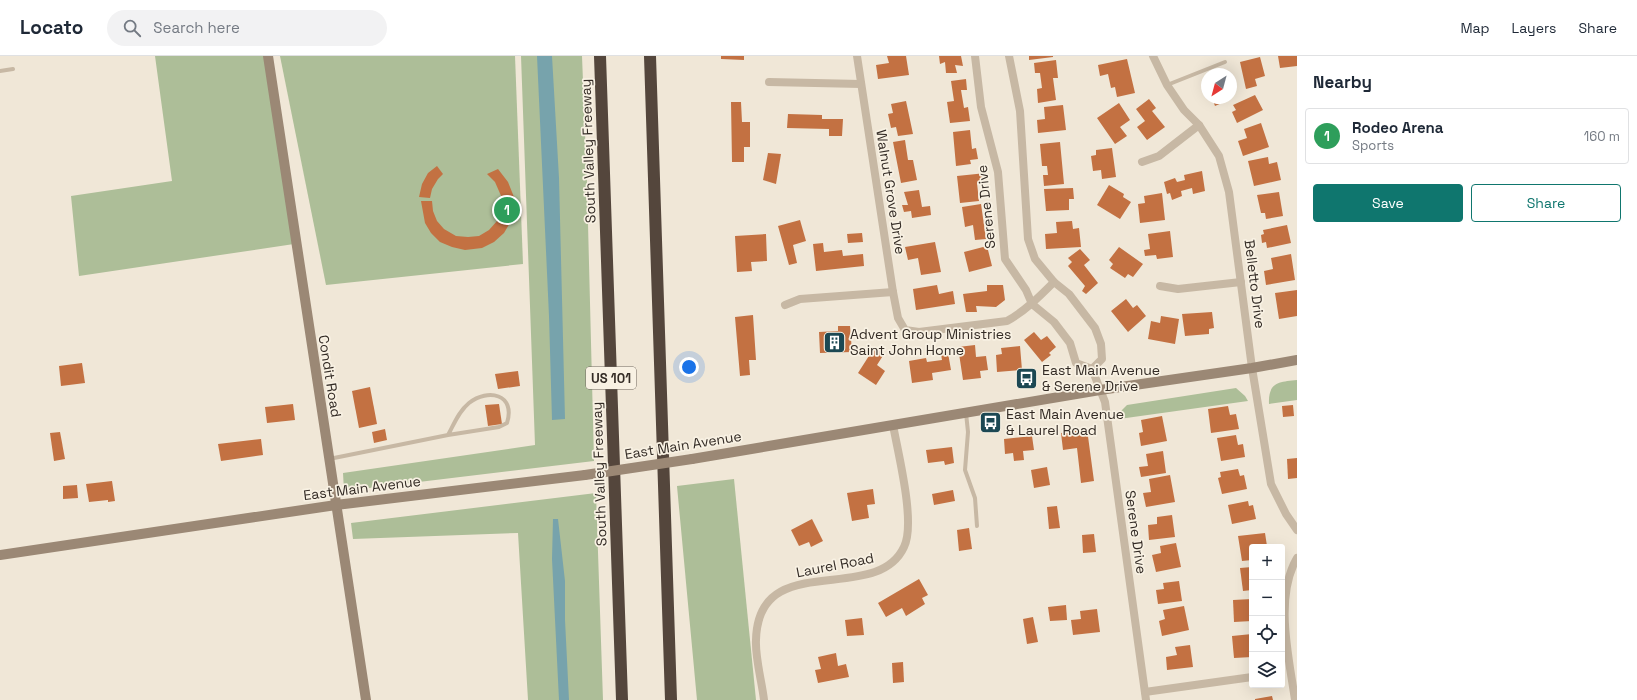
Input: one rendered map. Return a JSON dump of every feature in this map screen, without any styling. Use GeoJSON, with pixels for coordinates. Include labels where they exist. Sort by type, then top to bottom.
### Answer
{"type":"FeatureCollection","features":[{"type":"Feature","properties":{"kind":"highway","name":"South Valley Freeway"},"geometry":{"type":"LineString","coordinates":[[600,56],[622,700]]}},
{"type":"Feature","properties":{"kind":"highway"},"geometry":{"type":"LineString","coordinates":[[650,56],[671,700]]}},
{"type":"Feature","properties":{"kind":"street","name":"Condit Road"},"geometry":{"type":"LineString","coordinates":[[268,56],[366,700]]}},
{"type":"Feature","properties":{"kind":"street","name":"Walnut Grove Drive"},"geometry":{"type":"LineString","coordinates":[[857,56],[893,292],[898,318],[905,330],[919,332],[1007,321],[1018,315],[1032,304]]}},
{"type":"Feature","properties":{"kind":"street","name":"Serene Drive"},"geometry":{"type":"LineString","coordinates":[[975,56],[980,107],[998,172],[1005,259],[1026,290],[1032,304],[1054,322],[1070,343],[1076,363],[1092,369],[1105,402],[1146,696]]}},
{"type":"Feature","properties":{"kind":"street"},"geometry":{"type":"LineString","coordinates":[[1009,56],[1020,111],[1028,239],[1035,259],[1054,282],[1069,294],[1095,328],[1101,344],[1102,359],[1092,369]]}},
{"type":"Feature","properties":{"kind":"street","name":"Belletto Drive"},"geometry":{"type":"LineString","coordinates":[[1153,56],[1167,85],[1184,110],[1199,125],[1219,156],[1229,192],[1252,368],[1271,484],[1286,514],[1297,530]]}},
{"type":"Feature","properties":{"kind":"street"},"geometry":{"type":"LineString","coordinates":[[769,82],[861,84]]}},
{"type":"Feature","properties":{"kind":"street"},"geometry":{"type":"LineString","coordinates":[[1142,162],[1159,156],[1199,125]]}},
{"type":"Feature","properties":{"kind":"street"},"geometry":{"type":"LineString","coordinates":[[1032,304],[1054,282]]}},
{"type":"Feature","properties":{"kind":"street"},"geometry":{"type":"LineString","coordinates":[[1160,286],[1178,289],[1241,282]]}},
{"type":"Feature","properties":{"kind":"street"},"geometry":{"type":"LineString","coordinates":[[785,305],[800,299],[893,292]]}},
{"type":"Feature","properties":{"kind":"street","name":"East Main Avenue"},"geometry":{"type":"LineString","coordinates":[[0,555],[336,504],[586,475],[692,459],[1100,390],[1297,360]]}},
{"type":"Feature","properties":{"kind":"street","name":"Laurel Road"},"geometry":{"type":"LineString","coordinates":[[764,700],[755,641],[757,624],[762,612],[765,606],[776,594],[793,586],[858,576],[881,570],[894,562],[905,547],[909,529],[907,505],[893,425]]}},
{"type":"Feature","properties":{"kind":"street"},"geometry":{"type":"LineString","coordinates":[[1294,700],[1286,672],[1284,617],[1286,587],[1297,558]]}},
{"type":"Feature","properties":{"kind":"street"},"geometry":{"type":"LineString","coordinates":[[1146,696],[1249,678]]}},
{"type":"Feature","properties":{"kind":"lane"},"geometry":{"type":"LineString","coordinates":[[1167,85],[1225,62]]}},
{"type":"Feature","properties":{"kind":"lane"},"geometry":{"type":"LineString","coordinates":[[0,71],[13,69]]}},
{"type":"Feature","properties":{"kind":"lane"},"geometry":{"type":"LineString","coordinates":[[329,459],[448,435],[499,427],[507,424],[510,410],[501,398],[492,395],[479,398],[469,403],[448,435]]}},
{"type":"Feature","properties":{"kind":"lane"},"geometry":{"type":"LineString","coordinates":[[966,413],[968,432],[965,470],[975,498],[977,526]]}},
{"type":"Feature","properties":{"kind":"green space"},"geometry":{"type":"Polygon","coordinates":[[[155,56],[267,56],[294,244],[79,276],[71,196],[172,181],[155,56]]]}},
{"type":"Feature","properties":{"kind":"green space"},"geometry":{"type":"Polygon","coordinates":[[[280,56],[515,56],[523,264],[326,285],[280,56]]]}},
{"type":"Feature","properties":{"kind":"green space"},"geometry":{"type":"Polygon","coordinates":[[[521,56],[582,56],[587,184],[594,461],[344,491],[343,473],[535,445],[521,56]]]}},
{"type":"Feature","properties":{"kind":"green space"},"geometry":{"type":"Polygon","coordinates":[[[1297,380],[1297,400],[1269,404],[1270,391],[1276,384],[1297,380]]]}},
{"type":"Feature","properties":{"kind":"green space"},"geometry":{"type":"Polygon","coordinates":[[[1236,388],[1248,401],[1119,419],[1119,413],[1127,405],[1236,388]]]}},
{"type":"Feature","properties":{"kind":"green space"},"geometry":{"type":"Polygon","coordinates":[[[734,479],[756,700],[697,700],[677,486],[734,479]]]}},
{"type":"Feature","properties":{"kind":"green space"},"geometry":{"type":"Polygon","coordinates":[[[596,493],[603,700],[528,700],[518,533],[353,539],[351,523],[596,493]]]}},
{"type":"Feature","properties":{"kind":"water"},"geometry":{"type":"Polygon","coordinates":[[[537,56],[552,56],[559,178],[565,419],[552,420],[549,316],[537,56]]]}},
{"type":"Feature","properties":{"kind":"water"},"geometry":{"type":"Polygon","coordinates":[[[553,519],[558,519],[565,581],[565,620],[569,700],[559,700],[552,559],[553,519]]]}},
{"type":"Feature","properties":{"kind":"building"},"geometry":{"type":"Polygon","coordinates":[[[721,56],[744,56],[744,60],[721,59],[721,56]]]}},
{"type":"Feature","properties":{"kind":"building"},"geometry":{"type":"Polygon","coordinates":[[[887,56],[906,56],[909,75],[878,79],[876,65],[889,63],[887,56]]]}},
{"type":"Feature","properties":{"kind":"building"},"geometry":{"type":"Polygon","coordinates":[[[939,56],[961,56],[963,66],[955,65],[957,73],[946,73],[945,62],[940,64],[939,56]]]}},
{"type":"Feature","properties":{"kind":"building"},"geometry":{"type":"Polygon","coordinates":[[[1029,56],[1053,56],[1053,57],[1029,60],[1029,56]]]}},
{"type":"Feature","properties":{"kind":"building"},"geometry":{"type":"Polygon","coordinates":[[[1278,56],[1297,56],[1297,66],[1280,68],[1278,56]]]}},
{"type":"Feature","properties":{"kind":"building"},"geometry":{"type":"Polygon","coordinates":[[[1260,57],[1265,76],[1255,79],[1257,86],[1246,89],[1240,62],[1260,57]]]}},
{"type":"Feature","properties":{"kind":"building"},"geometry":{"type":"Polygon","coordinates":[[[1127,59],[1135,93],[1117,97],[1115,87],[1111,88],[1108,74],[1100,76],[1098,65],[1127,59]]]}},
{"type":"Feature","properties":{"kind":"building"},"geometry":{"type":"Polygon","coordinates":[[[1056,60],[1058,78],[1053,78],[1056,100],[1038,103],[1037,89],[1042,88],[1040,73],[1035,73],[1034,63],[1056,60]]]}},
{"type":"Feature","properties":{"kind":"building"},"geometry":{"type":"Polygon","coordinates":[[[966,79],[967,90],[961,90],[964,108],[968,107],[970,121],[950,123],[947,102],[954,101],[951,81],[966,79]]]}},
{"type":"Feature","properties":{"kind":"building"},"geometry":{"type":"Polygon","coordinates":[[[1255,95],[1263,110],[1237,123],[1232,112],[1236,110],[1233,105],[1255,95]]]}},
{"type":"Feature","properties":{"kind":"building"},"geometry":{"type":"Polygon","coordinates":[[[1149,99],[1156,108],[1152,111],[1165,127],[1147,140],[1137,127],[1145,121],[1136,109],[1149,99]]]}},
{"type":"Feature","properties":{"kind":"building"},"geometry":{"type":"Polygon","coordinates":[[[906,101],[913,134],[898,136],[896,127],[891,128],[888,114],[893,113],[891,104],[906,101]]]}},
{"type":"Feature","properties":{"kind":"building"},"geometry":{"type":"Polygon","coordinates":[[[731,102],[741,102],[742,122],[750,122],[750,147],[744,147],[744,162],[732,162],[731,102]]]}},
{"type":"Feature","properties":{"kind":"building"},"geometry":{"type":"Polygon","coordinates":[[[1119,103],[1130,120],[1120,127],[1127,136],[1115,144],[1097,118],[1119,103]]]}},
{"type":"Feature","properties":{"kind":"building"},"geometry":{"type":"Polygon","coordinates":[[[1063,105],[1066,130],[1038,133],[1037,120],[1045,119],[1044,107],[1063,105]]]}},
{"type":"Feature","properties":{"kind":"building"},"geometry":{"type":"Polygon","coordinates":[[[788,114],[822,115],[822,119],[843,119],[842,136],[829,136],[829,129],[787,128],[788,114]]]}},
{"type":"Feature","properties":{"kind":"building"},"geometry":{"type":"Polygon","coordinates":[[[1261,123],[1269,147],[1243,156],[1238,141],[1247,138],[1244,129],[1261,123]]]}},
{"type":"Feature","properties":{"kind":"building"},"geometry":{"type":"Polygon","coordinates":[[[970,130],[972,149],[976,148],[978,159],[970,160],[971,164],[956,166],[953,132],[970,130]]]}},
{"type":"Feature","properties":{"kind":"building"},"geometry":{"type":"Polygon","coordinates":[[[905,140],[908,160],[913,160],[917,180],[901,183],[893,142],[905,140]]]}},
{"type":"Feature","properties":{"kind":"building"},"geometry":{"type":"Polygon","coordinates":[[[1060,142],[1064,184],[1044,186],[1043,175],[1048,175],[1047,166],[1042,166],[1040,144],[1060,142]]]}},
{"type":"Feature","properties":{"kind":"building"},"geometry":{"type":"Polygon","coordinates":[[[1112,148],[1116,177],[1102,179],[1101,170],[1093,171],[1091,156],[1096,155],[1096,150],[1112,148]]]}},
{"type":"Feature","properties":{"kind":"building"},"geometry":{"type":"Polygon","coordinates":[[[768,153],[781,154],[776,184],[763,180],[768,153]]]}},
{"type":"Feature","properties":{"kind":"building"},"geometry":{"type":"Polygon","coordinates":[[[1268,157],[1269,164],[1277,162],[1281,180],[1254,186],[1248,161],[1268,157]]]}},
{"type":"Feature","properties":{"kind":"building"},"geometry":{"type":"Polygon","coordinates":[[[437,166],[443,174],[432,189],[430,198],[419,197],[422,184],[428,173],[437,166]]]}},
{"type":"Feature","properties":{"kind":"building"},"geometry":{"type":"Polygon","coordinates":[[[498,169],[508,182],[514,197],[511,221],[504,233],[494,242],[482,248],[465,250],[440,242],[431,233],[425,223],[421,201],[432,201],[433,211],[437,221],[444,229],[456,236],[479,236],[489,230],[497,221],[500,211],[502,198],[495,182],[487,174],[498,169]]]}},
{"type":"Feature","properties":{"kind":"building"},"geometry":{"type":"Polygon","coordinates":[[[1202,171],[1205,191],[1193,194],[1192,188],[1181,191],[1182,196],[1172,200],[1170,193],[1167,194],[1164,182],[1175,178],[1177,182],[1185,180],[1184,175],[1202,171]]]}},
{"type":"Feature","properties":{"kind":"building"},"geometry":{"type":"Polygon","coordinates":[[[986,173],[987,182],[977,183],[979,201],[960,203],[957,176],[986,173]]]}},
{"type":"Feature","properties":{"kind":"building"},"geometry":{"type":"Polygon","coordinates":[[[1109,185],[1124,194],[1123,197],[1131,202],[1120,219],[1097,205],[1109,185]]]}},
{"type":"Feature","properties":{"kind":"building"},"geometry":{"type":"Polygon","coordinates":[[[1073,188],[1074,199],[1069,199],[1069,210],[1046,211],[1044,189],[1073,188]]]}},
{"type":"Feature","properties":{"kind":"building"},"geometry":{"type":"Polygon","coordinates":[[[919,190],[922,207],[930,206],[931,215],[912,218],[911,211],[904,212],[902,205],[908,205],[904,192],[919,190]]]}},
{"type":"Feature","properties":{"kind":"building"},"geometry":{"type":"Polygon","coordinates":[[[1279,192],[1283,216],[1266,219],[1265,213],[1261,213],[1257,195],[1279,192]]]}},
{"type":"Feature","properties":{"kind":"building"},"geometry":{"type":"Polygon","coordinates":[[[1162,193],[1165,220],[1140,223],[1138,204],[1145,203],[1144,196],[1162,193]]]}},
{"type":"Feature","properties":{"kind":"building"},"geometry":{"type":"Polygon","coordinates":[[[981,204],[986,239],[975,240],[973,225],[965,227],[962,207],[981,204]]]}},
{"type":"Feature","properties":{"kind":"building"},"geometry":{"type":"Polygon","coordinates":[[[800,220],[806,241],[793,245],[797,263],[789,265],[778,226],[800,220]]]}},
{"type":"Feature","properties":{"kind":"building"},"geometry":{"type":"Polygon","coordinates":[[[1072,221],[1073,229],[1079,228],[1081,247],[1046,249],[1045,234],[1057,233],[1056,222],[1072,221]]]}},
{"type":"Feature","properties":{"kind":"building"},"geometry":{"type":"Polygon","coordinates":[[[1287,225],[1291,243],[1267,248],[1266,242],[1262,243],[1261,235],[1264,234],[1263,230],[1287,225]]]}},
{"type":"Feature","properties":{"kind":"building"},"geometry":{"type":"Polygon","coordinates":[[[1170,231],[1173,257],[1157,259],[1156,255],[1145,256],[1144,250],[1150,249],[1148,234],[1170,231]]]}},
{"type":"Feature","properties":{"kind":"building"},"geometry":{"type":"Polygon","coordinates":[[[862,233],[863,242],[848,243],[847,234],[862,233]]]}},
{"type":"Feature","properties":{"kind":"building"},"geometry":{"type":"Polygon","coordinates":[[[766,234],[767,261],[751,262],[752,271],[737,272],[735,236],[766,234]]]}},
{"type":"Feature","properties":{"kind":"building"},"geometry":{"type":"Polygon","coordinates":[[[935,242],[941,272],[921,275],[918,258],[908,260],[905,247],[935,242]]]}},
{"type":"Feature","properties":{"kind":"building"},"geometry":{"type":"Polygon","coordinates":[[[823,243],[824,252],[842,250],[843,256],[863,254],[864,266],[816,271],[813,244],[823,243]]]}},
{"type":"Feature","properties":{"kind":"building"},"geometry":{"type":"Polygon","coordinates":[[[987,246],[992,266],[969,272],[964,252],[987,246]]]}},
{"type":"Feature","properties":{"kind":"building"},"geometry":{"type":"Polygon","coordinates":[[[1119,247],[1143,264],[1133,277],[1128,274],[1125,278],[1110,268],[1113,264],[1109,260],[1119,247]]]}},
{"type":"Feature","properties":{"kind":"building"},"geometry":{"type":"Polygon","coordinates":[[[1080,249],[1090,260],[1084,265],[1098,283],[1086,294],[1082,291],[1085,286],[1068,266],[1072,262],[1068,258],[1080,249]]]}},
{"type":"Feature","properties":{"kind":"building"},"geometry":{"type":"Polygon","coordinates":[[[1291,254],[1295,280],[1266,285],[1264,271],[1273,269],[1271,258],[1291,254]]]}},
{"type":"Feature","properties":{"kind":"building"},"geometry":{"type":"Polygon","coordinates":[[[937,285],[939,294],[953,291],[955,304],[916,310],[913,289],[937,285]]]}},
{"type":"Feature","properties":{"kind":"building"},"geometry":{"type":"Polygon","coordinates":[[[987,285],[1003,285],[1005,300],[996,307],[976,306],[977,312],[966,312],[963,294],[987,291],[987,285]]]}},
{"type":"Feature","properties":{"kind":"building"},"geometry":{"type":"Polygon","coordinates":[[[1297,290],[1297,316],[1279,319],[1275,293],[1297,290]]]}},
{"type":"Feature","properties":{"kind":"building"},"geometry":{"type":"Polygon","coordinates":[[[1126,299],[1133,308],[1137,305],[1146,316],[1128,332],[1111,311],[1126,299]]]}},
{"type":"Feature","properties":{"kind":"building"},"geometry":{"type":"Polygon","coordinates":[[[1212,312],[1214,328],[1209,329],[1209,334],[1185,336],[1182,314],[1212,312]]]}},
{"type":"Feature","properties":{"kind":"building"},"geometry":{"type":"Polygon","coordinates":[[[753,315],[756,360],[749,360],[750,375],[740,376],[735,317],[753,315]]]}},
{"type":"Feature","properties":{"kind":"building"},"geometry":{"type":"Polygon","coordinates":[[[1161,316],[1179,319],[1175,344],[1148,339],[1151,321],[1160,323],[1161,316]]]}},
{"type":"Feature","properties":{"kind":"building","name":"Advent Group Ministries Saint John Home"},"geometry":{"type":"Polygon","coordinates":[[[838,326],[850,326],[852,352],[820,353],[819,332],[838,331],[838,326]]]}},
{"type":"Feature","properties":{"kind":"building"},"geometry":{"type":"Polygon","coordinates":[[[1034,332],[1041,340],[1047,336],[1056,347],[1049,353],[1051,355],[1042,362],[1024,340],[1034,332]]]}},
{"type":"Feature","properties":{"kind":"building"},"geometry":{"type":"Polygon","coordinates":[[[975,345],[976,357],[986,356],[988,370],[980,371],[981,378],[963,380],[958,347],[975,345]]]}},
{"type":"Feature","properties":{"kind":"building"},"geometry":{"type":"Polygon","coordinates":[[[1020,346],[1022,370],[997,372],[996,355],[1002,354],[1001,348],[1020,346]]]}},
{"type":"Feature","properties":{"kind":"building"},"geometry":{"type":"Polygon","coordinates":[[[874,348],[884,354],[877,365],[885,371],[876,385],[858,373],[874,348]]]}},
{"type":"Feature","properties":{"kind":"building"},"geometry":{"type":"Polygon","coordinates":[[[948,353],[951,370],[932,373],[933,380],[912,383],[909,361],[926,358],[927,362],[942,360],[941,354],[948,353]]]}},
{"type":"Feature","properties":{"kind":"building"},"geometry":{"type":"Polygon","coordinates":[[[82,363],[85,383],[61,386],[59,366],[82,363]]]}},
{"type":"Feature","properties":{"kind":"building"},"geometry":{"type":"Polygon","coordinates":[[[518,371],[520,386],[498,389],[495,374],[518,371]]]}},
{"type":"Feature","properties":{"kind":"building"},"geometry":{"type":"Polygon","coordinates":[[[370,387],[377,424],[359,428],[352,391],[370,387]]]}},
{"type":"Feature","properties":{"kind":"building"},"geometry":{"type":"Polygon","coordinates":[[[293,404],[295,420],[267,423],[265,407],[293,404]]]}},
{"type":"Feature","properties":{"kind":"building"},"geometry":{"type":"Polygon","coordinates":[[[499,404],[502,424],[488,426],[485,405],[499,404]]]}},
{"type":"Feature","properties":{"kind":"building"},"geometry":{"type":"Polygon","coordinates":[[[1293,405],[1294,416],[1283,417],[1282,406],[1293,405]]]}},
{"type":"Feature","properties":{"kind":"building"},"geometry":{"type":"Polygon","coordinates":[[[1228,406],[1230,415],[1236,414],[1239,429],[1211,433],[1208,409],[1228,406]]]}},
{"type":"Feature","properties":{"kind":"building"},"geometry":{"type":"Polygon","coordinates":[[[1162,416],[1167,441],[1141,446],[1139,433],[1143,432],[1141,420],[1162,416]]]}},
{"type":"Feature","properties":{"kind":"building"},"geometry":{"type":"Polygon","coordinates":[[[385,429],[387,440],[374,443],[372,432],[385,429]]]}},
{"type":"Feature","properties":{"kind":"building"},"geometry":{"type":"Polygon","coordinates":[[[1087,429],[1094,481],[1081,483],[1077,448],[1063,450],[1061,433],[1087,429]]]}},
{"type":"Feature","properties":{"kind":"building"},"geometry":{"type":"Polygon","coordinates":[[[60,432],[65,459],[54,461],[50,433],[60,432]]]}},
{"type":"Feature","properties":{"kind":"building"},"geometry":{"type":"Polygon","coordinates":[[[1236,435],[1238,445],[1243,444],[1245,457],[1221,461],[1217,438],[1236,435]]]}},
{"type":"Feature","properties":{"kind":"building"},"geometry":{"type":"Polygon","coordinates":[[[1032,436],[1034,450],[1023,451],[1024,460],[1014,461],[1013,453],[1005,454],[1004,439],[1032,436]]]}},
{"type":"Feature","properties":{"kind":"building"},"geometry":{"type":"Polygon","coordinates":[[[261,439],[263,455],[221,461],[218,444],[261,439]]]}},
{"type":"Feature","properties":{"kind":"building"},"geometry":{"type":"Polygon","coordinates":[[[952,447],[954,463],[945,465],[944,461],[928,463],[926,450],[952,447]]]}},
{"type":"Feature","properties":{"kind":"building"},"geometry":{"type":"Polygon","coordinates":[[[1163,451],[1166,473],[1141,477],[1139,467],[1148,466],[1146,454],[1163,451]]]}},
{"type":"Feature","properties":{"kind":"building"},"geometry":{"type":"Polygon","coordinates":[[[1297,458],[1297,478],[1288,479],[1287,459],[1297,458]]]}},
{"type":"Feature","properties":{"kind":"building"},"geometry":{"type":"Polygon","coordinates":[[[1047,467],[1050,485],[1034,488],[1031,470],[1047,467]]]}},
{"type":"Feature","properties":{"kind":"building"},"geometry":{"type":"Polygon","coordinates":[[[1238,469],[1240,476],[1244,475],[1247,489],[1222,494],[1218,478],[1221,477],[1220,472],[1238,469]]]}},
{"type":"Feature","properties":{"kind":"building"},"geometry":{"type":"Polygon","coordinates":[[[1170,475],[1175,502],[1146,507],[1143,493],[1151,492],[1149,479],[1170,475]]]}},
{"type":"Feature","properties":{"kind":"building"},"geometry":{"type":"Polygon","coordinates":[[[112,481],[115,501],[108,502],[108,500],[89,502],[86,484],[112,481]]]}},
{"type":"Feature","properties":{"kind":"building"},"geometry":{"type":"Polygon","coordinates":[[[77,485],[78,498],[63,499],[63,486],[77,485]]]}},
{"type":"Feature","properties":{"kind":"building"},"geometry":{"type":"Polygon","coordinates":[[[873,489],[875,504],[867,505],[869,518],[852,521],[847,493],[873,489]]]}},
{"type":"Feature","properties":{"kind":"building"},"geometry":{"type":"Polygon","coordinates":[[[953,490],[955,501],[934,505],[932,494],[953,490]]]}},
{"type":"Feature","properties":{"kind":"building"},"geometry":{"type":"Polygon","coordinates":[[[1248,501],[1249,506],[1253,505],[1256,519],[1232,524],[1228,505],[1248,501]]]}},
{"type":"Feature","properties":{"kind":"building"},"geometry":{"type":"Polygon","coordinates":[[[1057,506],[1060,528],[1049,529],[1047,507],[1057,506]]]}},
{"type":"Feature","properties":{"kind":"building"},"geometry":{"type":"Polygon","coordinates":[[[1172,515],[1175,537],[1149,540],[1148,525],[1157,524],[1157,517],[1172,515]]]}},
{"type":"Feature","properties":{"kind":"building"},"geometry":{"type":"Polygon","coordinates":[[[812,519],[823,541],[811,547],[809,542],[799,546],[791,530],[812,519]]]}},
{"type":"Feature","properties":{"kind":"building"},"geometry":{"type":"Polygon","coordinates":[[[969,528],[972,549],[959,551],[957,530],[969,528]]]}},
{"type":"Feature","properties":{"kind":"building"},"geometry":{"type":"Polygon","coordinates":[[[1265,533],[1267,544],[1249,544],[1249,560],[1242,561],[1238,536],[1265,533]]]}},
{"type":"Feature","properties":{"kind":"building"},"geometry":{"type":"Polygon","coordinates":[[[1094,534],[1096,552],[1083,553],[1082,535],[1094,534]]]}},
{"type":"Feature","properties":{"kind":"building"},"geometry":{"type":"Polygon","coordinates":[[[1176,543],[1181,567],[1156,572],[1152,555],[1161,553],[1160,546],[1176,543]]]}},
{"type":"Feature","properties":{"kind":"building"},"geometry":{"type":"Polygon","coordinates":[[[1249,567],[1249,590],[1243,591],[1240,568],[1249,567]]]}},
{"type":"Feature","properties":{"kind":"building"},"geometry":{"type":"Polygon","coordinates":[[[919,579],[928,595],[922,598],[925,604],[906,616],[902,608],[886,617],[878,603],[919,579]]]}},
{"type":"Feature","properties":{"kind":"building"},"geometry":{"type":"Polygon","coordinates":[[[1179,581],[1182,601],[1158,604],[1156,590],[1164,589],[1163,583],[1179,581]]]}},
{"type":"Feature","properties":{"kind":"building"},"geometry":{"type":"Polygon","coordinates":[[[1249,599],[1249,621],[1234,622],[1233,600],[1249,599]]]}},
{"type":"Feature","properties":{"kind":"building"},"geometry":{"type":"Polygon","coordinates":[[[1066,605],[1067,620],[1050,621],[1048,607],[1066,605]]]}},
{"type":"Feature","properties":{"kind":"building"},"geometry":{"type":"Polygon","coordinates":[[[1184,606],[1189,630],[1162,636],[1159,621],[1165,619],[1163,610],[1184,606]]]}},
{"type":"Feature","properties":{"kind":"building"},"geometry":{"type":"Polygon","coordinates":[[[1097,609],[1100,632],[1073,635],[1071,620],[1081,619],[1080,611],[1097,609]]]}},
{"type":"Feature","properties":{"kind":"building"},"geometry":{"type":"Polygon","coordinates":[[[1033,617],[1038,642],[1027,644],[1023,619],[1033,617]]]}},
{"type":"Feature","properties":{"kind":"building"},"geometry":{"type":"Polygon","coordinates":[[[862,618],[864,635],[847,636],[845,620],[862,618]]]}},
{"type":"Feature","properties":{"kind":"building"},"geometry":{"type":"Polygon","coordinates":[[[1249,634],[1249,657],[1234,658],[1232,636],[1249,634]]]}},
{"type":"Feature","properties":{"kind":"building"},"geometry":{"type":"Polygon","coordinates":[[[1190,645],[1193,667],[1167,670],[1166,657],[1177,655],[1175,647],[1190,645]]]}},
{"type":"Feature","properties":{"kind":"building"},"geometry":{"type":"Polygon","coordinates":[[[836,653],[838,666],[846,664],[849,677],[818,683],[815,670],[821,669],[818,657],[836,653]]]}},
{"type":"Feature","properties":{"kind":"building"},"geometry":{"type":"Polygon","coordinates":[[[903,662],[904,682],[893,683],[892,663],[903,662]]]}},
{"type":"Feature","properties":{"kind":"building"},"geometry":{"type":"Polygon","coordinates":[[[1272,696],[1273,700],[1255,700],[1255,699],[1272,696]]]}},
{"type":"Feature","properties":{"kind":"place","name":"Rodeo Arena"},"geometry":{"type":"Point","coordinates":[507,210]}},
{"type":"Feature","properties":{"kind":"place","name":"Advent Group Ministries Saint John Home"},"geometry":{"type":"Point","coordinates":[835,342]}},
{"type":"Feature","properties":{"kind":"place","name":"East Main Avenue & Serene Drive"},"geometry":{"type":"Point","coordinates":[1026,378]}},
{"type":"Feature","properties":{"kind":"place","name":"East Main Avenue & Laurel Road"},"geometry":{"type":"Point","coordinates":[990,422]}}]}
